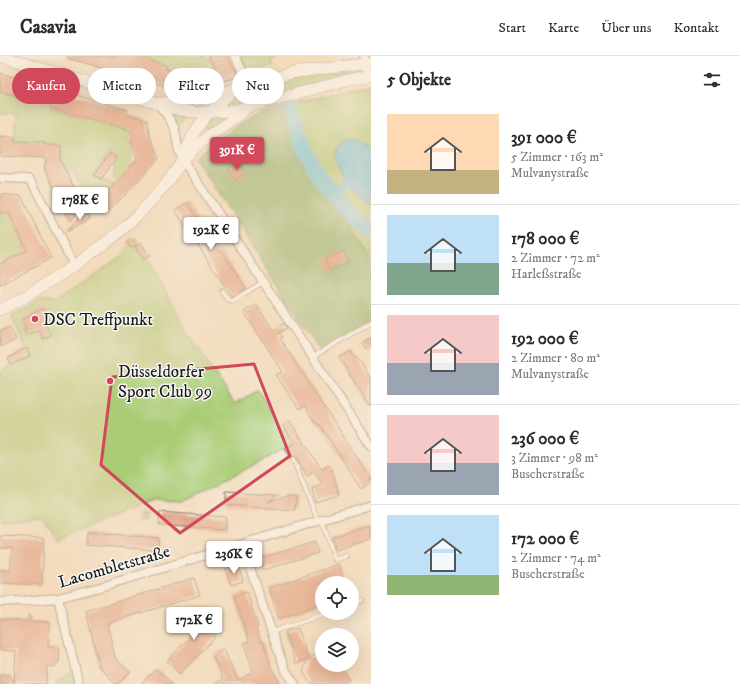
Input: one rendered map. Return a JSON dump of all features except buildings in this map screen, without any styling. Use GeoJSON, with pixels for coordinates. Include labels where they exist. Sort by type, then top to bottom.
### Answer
{"type":"FeatureCollection","features":[{"type":"Feature","properties":{"kind":"main road"},"geometry":{"type":"LineString","coordinates":[[0,56],[183,111],[209,113],[226,112],[249,107],[369,75]]}},
{"type":"Feature","properties":{"kind":"main road"},"geometry":{"type":"LineString","coordinates":[[284,76],[367,61]]}},
{"type":"Feature","properties":{"kind":"main road"},"geometry":{"type":"LineString","coordinates":[[158,104],[199,99],[232,89]]}},
{"type":"Feature","properties":{"kind":"main road"},"geometry":{"type":"LineString","coordinates":[[183,160],[188,144],[202,121],[232,92]]}},
{"type":"Feature","properties":{"kind":"main road"},"geometry":{"type":"LineString","coordinates":[[0,310],[23,298],[74,266],[116,234],[138,215],[167,183],[183,160],[210,135],[249,107]]}},
{"type":"Feature","properties":{"kind":"street"},"geometry":{"type":"LineString","coordinates":[[235,56],[241,68]]}},
{"type":"Feature","properties":{"kind":"street"},"geometry":{"type":"LineString","coordinates":[[367,61],[369,75]]}},
{"type":"Feature","properties":{"kind":"street"},"geometry":{"type":"LineString","coordinates":[[158,104],[167,115],[175,129],[178,148],[183,160],[370,443]]}},
{"type":"Feature","properties":{"kind":"street"},"geometry":{"type":"LineString","coordinates":[[0,178],[28,179],[32,182],[74,266]]}},
{"type":"Feature","properties":{"kind":"street","name":"Lacombletstraße"},"geometry":{"type":"LineString","coordinates":[[0,602],[58,598],[100,587],[371,505]]}},
{"type":"Feature","properties":{"kind":"street"},"geometry":{"type":"LineString","coordinates":[[242,544],[281,661],[295,684]]}},
{"type":"Feature","properties":{"kind":"street"},"geometry":{"type":"LineString","coordinates":[[58,598],[79,684]]}},
{"type":"Feature","properties":{"kind":"lane"},"geometry":{"type":"LineString","coordinates":[[222,291],[228,299],[232,301],[263,282]]}},
{"type":"Feature","properties":{"kind":"lane"},"geometry":{"type":"LineString","coordinates":[[313,357],[371,322]]}},
{"type":"Feature","properties":{"kind":"lane"},"geometry":{"type":"LineString","coordinates":[[293,459],[320,520],[335,560],[348,556]]}},
{"type":"Feature","properties":{"kind":"lane"},"geometry":{"type":"LineString","coordinates":[[271,632],[315,617]]}},
{"type":"Feature","properties":{"kind":"highlighted area"},"geometry":{"type":"Polygon","coordinates":[[[254,364],[290,456],[180,533],[101,465],[112,377],[254,364]]]}},
{"type":"Feature","properties":{"kind":"green space"},"geometry":{"type":"Polygon","coordinates":[[[138,56],[206,56],[213,64],[212,65],[214,68],[167,68],[137,58],[138,56]]]}},
{"type":"Feature","properties":{"kind":"green space"},"geometry":{"type":"Polygon","coordinates":[[[240,56],[274,56],[275,60],[271,61],[272,66],[265,68],[246,68],[240,56]]]}},
{"type":"Feature","properties":{"kind":"green space"},"geometry":{"type":"Polygon","coordinates":[[[359,70],[359,72],[284,93],[284,80],[359,70]]]}},
{"type":"Feature","properties":{"kind":"green space"},"geometry":{"type":"Polygon","coordinates":[[[371,83],[371,262],[284,106],[371,83]]]}},
{"type":"Feature","properties":{"kind":"green space"},"geometry":{"type":"Polygon","coordinates":[[[0,91],[12,95],[12,104],[44,104],[51,106],[50,108],[96,120],[96,123],[100,124],[101,122],[127,130],[132,161],[128,170],[117,182],[113,178],[116,158],[109,153],[94,175],[114,185],[97,203],[83,206],[81,188],[72,169],[65,170],[64,167],[62,168],[61,166],[63,145],[39,143],[39,140],[36,140],[36,142],[14,141],[16,114],[0,113],[0,91]]]}},
{"type":"Feature","properties":{"kind":"green space"},"geometry":{"type":"Polygon","coordinates":[[[232,99],[232,104],[237,104],[219,108],[232,99]]]}},
{"type":"Feature","properties":{"kind":"green space"},"geometry":{"type":"Polygon","coordinates":[[[284,106],[371,262],[371,279],[368,281],[371,285],[371,320],[320,351],[195,158],[217,140],[248,119],[284,106]]]}},
{"type":"Feature","properties":{"kind":"green space"},"geometry":{"type":"Polygon","coordinates":[[[172,115],[185,118],[178,126],[172,115]]]}},
{"type":"Feature","properties":{"kind":"green space"},"geometry":{"type":"Polygon","coordinates":[[[226,118],[209,130],[203,126],[208,119],[226,118]]]}},
{"type":"Feature","properties":{"kind":"green space"},"geometry":{"type":"Polygon","coordinates":[[[0,213],[9,213],[28,252],[0,264],[0,213]]]}},
{"type":"Feature","properties":{"kind":"green space","name":"Düsseldorfer Sport Club 99"},"geometry":{"type":"Polygon","coordinates":[[[137,238],[186,330],[235,404],[258,390],[292,444],[260,462],[182,501],[154,500],[58,539],[42,515],[0,520],[0,371],[29,356],[12,316],[40,301],[54,303],[122,255],[137,238]]]}},
{"type":"Feature","properties":{"kind":"green space"},"geometry":{"type":"Polygon","coordinates":[[[140,513],[147,514],[145,521],[143,520],[139,522],[137,519],[140,516],[140,513]]]}},
{"type":"Feature","properties":{"kind":"green space"},"geometry":{"type":"Polygon","coordinates":[[[71,672],[75,684],[55,684],[71,672]]]}},
{"type":"Feature","properties":{"kind":"water"},"geometry":{"type":"Polygon","coordinates":[[[351,139],[367,150],[371,156],[371,205],[346,183],[335,159],[336,148],[346,140],[351,139]]]}},
{"type":"Feature","properties":{"kind":"waterway"},"geometry":{"type":"LineString","coordinates":[[290,110],[305,149],[318,175],[347,210],[371,230]]}},
{"type":"Feature","properties":{"kind":"waterway"},"geometry":{"type":"LineString","coordinates":[[333,192],[346,183]]}},
{"type":"Feature","properties":{"kind":"place","name":"DSC Treffpunkt"},"geometry":{"type":"Point","coordinates":[35,319]}},
{"type":"Feature","properties":{"kind":"place","name":"Düsseldorfer Sport Club 99"},"geometry":{"type":"Point","coordinates":[110,381]}}]}
